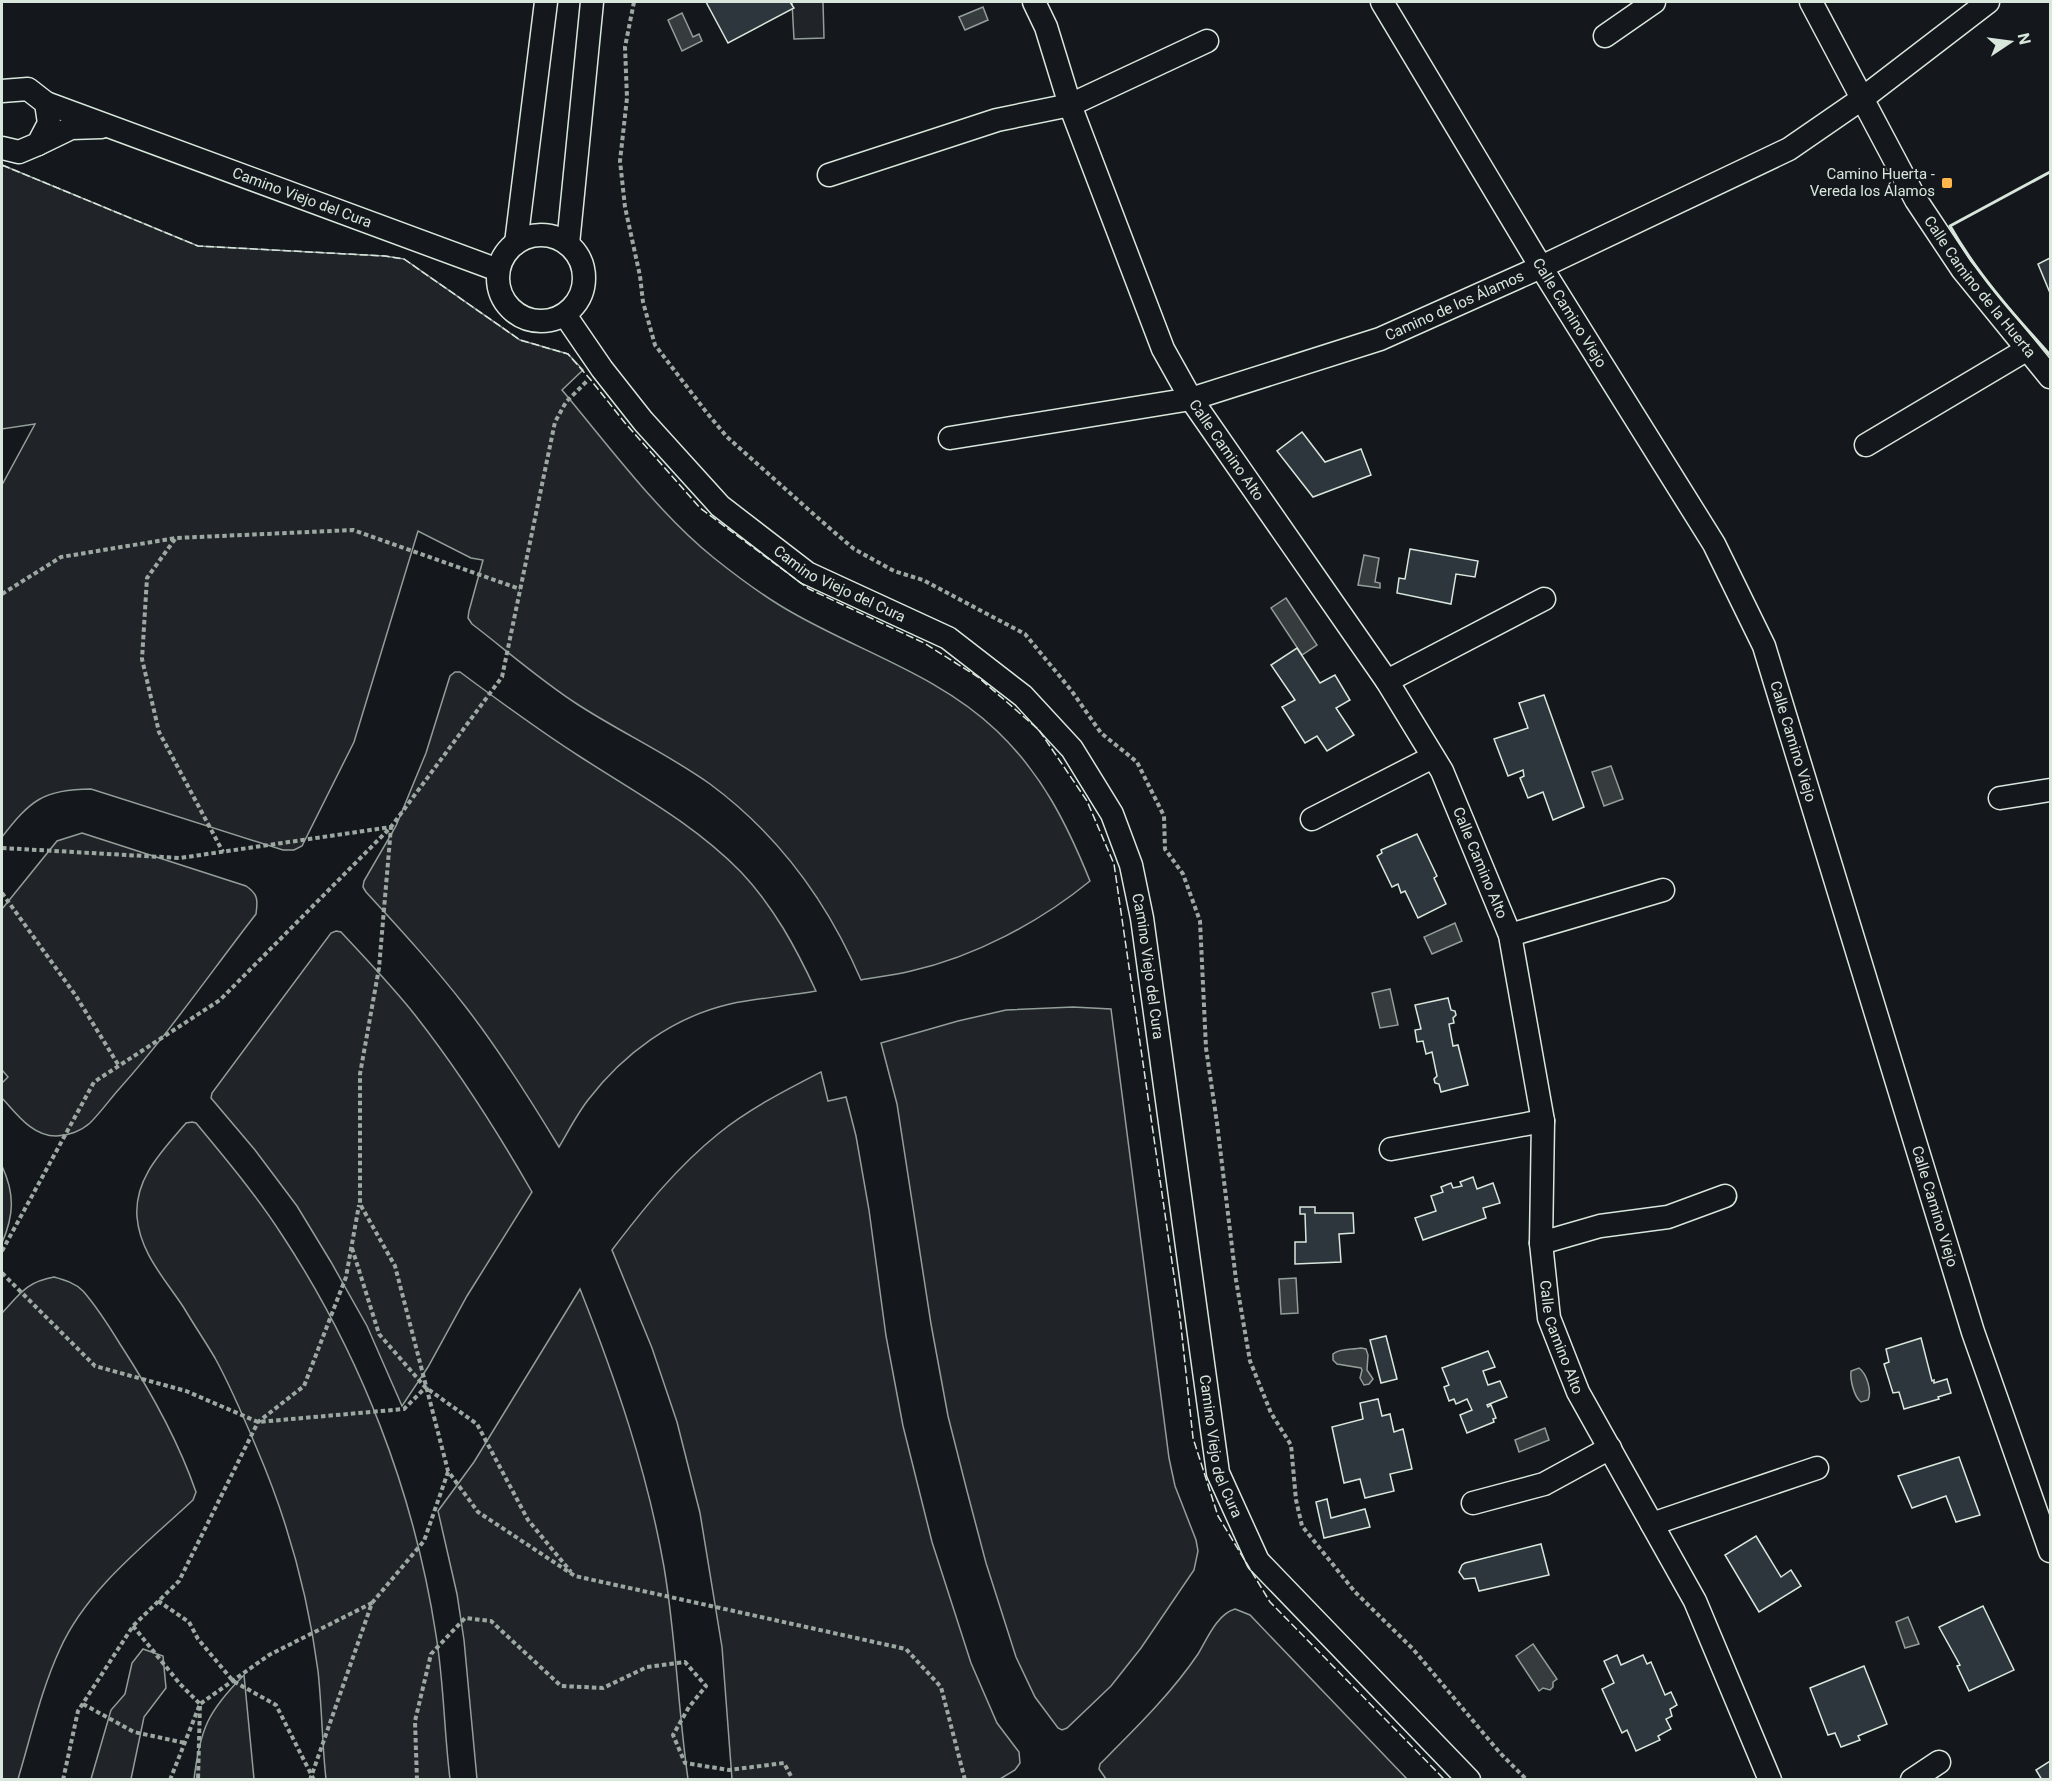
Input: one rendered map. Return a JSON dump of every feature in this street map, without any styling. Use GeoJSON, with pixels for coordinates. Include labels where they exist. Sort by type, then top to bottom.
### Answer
{"type":"FeatureCollection","features":[{"type":"Feature","properties":{"kind":"street"},"geometry":{"type":"LineString","coordinates":[[529,2],[541,48]]}},
{"type":"Feature","properties":{"kind":"street"},"geometry":{"type":"LineString","coordinates":[[516,243],[546,2]]}},
{"type":"Feature","properties":{"kind":"street","name":"Calle Camino Alto"},"geometry":{"type":"LineString","coordinates":[[1034,2],[1046,27],[1070,105],[1163,349],[1191,399],[1388,681],[1442,771],[1510,935],[1543,1121],[1541,1243],[1549,1318],[1578,1392],[1695,1601],[1770,1779]]}},
{"type":"Feature","properties":{"kind":"street","name":"Calle Camino Viejo"},"geometry":{"type":"LineString","coordinates":[[1382,2],[1541,267],[1714,544],[1764,646],[1973,1332],[2050,1551]]}},
{"type":"Feature","properties":{"kind":"street"},"geometry":{"type":"LineString","coordinates":[[1605,36],[1654,2]]}},
{"type":"Feature","properties":{"kind":"street","name":"Calle Camino de la Huerta"},"geometry":{"type":"LineString","coordinates":[[1811,2],[1916,200],[1962,269],[2050,378]]}},
{"type":"Feature","properties":{"kind":"street","name":"Camino de los Álamos"},"geometry":{"type":"LineString","coordinates":[[950,438],[1191,399],[1380,339],[1541,267],[1789,149],[1863,98],[1988,2]]}},
{"type":"Feature","properties":{"kind":"street"},"geometry":{"type":"LineString","coordinates":[[568,244],[589,9]]}},
{"type":"Feature","properties":{"kind":"street"},"geometry":{"type":"LineString","coordinates":[[829,175],[997,120],[1070,105],[1207,41]]}},
{"type":"Feature","properties":{"kind":"street","name":"Camino Viejo del Cura"},"geometry":{"type":"LineString","coordinates":[[2,91],[28,89],[46,103],[498,270]]}},
{"type":"Feature","properties":{"kind":"street"},"geometry":{"type":"LineString","coordinates":[[38,144],[49,123],[46,103]]}},
{"type":"Feature","properties":{"kind":"street","name":"Camino Viejo del Cura"},"geometry":{"type":"LineString","coordinates":[[2,148],[20,152],[71,128],[106,126]]}},
{"type":"Feature","properties":{"kind":"street"},"geometry":{"type":"LineString","coordinates":[[532,236],[551,236],[568,244],[579,256],[584,272],[584,289],[577,304],[565,315],[549,321],[532,321],[517,315],[505,303],[498,287],[498,270],[504,255],[516,243],[532,236]]}},
{"type":"Feature","properties":{"kind":"street","name":"Camino Viejo del Cura"},"geometry":{"type":"LineString","coordinates":[[565,315],[602,369],[643,421],[720,506],[807,573],[948,638],[1023,696],[1072,748],[1112,813],[1131,865],[1142,918],[1218,1473],[1258,1561],[1469,1779]]}},
{"type":"Feature","properties":{"kind":"street"},"geometry":{"type":"LineString","coordinates":[[1866,445],[2026,350]]}},
{"type":"Feature","properties":{"kind":"street"},"geometry":{"type":"LineString","coordinates":[[1388,681],[1544,599]]}},
{"type":"Feature","properties":{"kind":"street"},"geometry":{"type":"LineString","coordinates":[[1312,819],[1433,758]]}},
{"type":"Feature","properties":{"kind":"street"},"geometry":{"type":"LineString","coordinates":[[2000,798],[2050,790]]}},
{"type":"Feature","properties":{"kind":"street"},"geometry":{"type":"LineString","coordinates":[[1510,935],[1663,890]]}},
{"type":"Feature","properties":{"kind":"street"},"geometry":{"type":"LineString","coordinates":[[1391,1149],[1543,1121]]}},
{"type":"Feature","properties":{"kind":"street"},"geometry":{"type":"LineString","coordinates":[[1541,1243],[1600,1226],[1668,1217],[1725,1196]]}},
{"type":"Feature","properties":{"kind":"street"},"geometry":{"type":"LineString","coordinates":[[1473,1503],[1544,1484],[1610,1448]]}},
{"type":"Feature","properties":{"kind":"street"},"geometry":{"type":"LineString","coordinates":[[1653,1524],[1817,1468]]}},
{"type":"Feature","properties":{"kind":"street"},"geometry":{"type":"LineString","coordinates":[[1912,1779],[1939,1762]]}},
{"type":"Feature","properties":{"kind":"path"},"geometry":{"type":"LineString","coordinates":[[634,2],[625,47],[627,98],[620,161],[625,207],[640,276],[643,302],[655,345],[727,437],[827,526],[854,549],[894,572],[923,580],[1025,634],[1071,690],[1101,733],[1137,762],[1164,816],[1165,849],[1183,874],[1200,921],[1206,1048],[1236,1280],[1250,1361],[1271,1413],[1291,1444],[1296,1500],[1302,1526],[1355,1592],[1413,1649],[1500,1753],[1527,1779]]}},
{"type":"Feature","properties":{"kind":"path"},"geometry":{"type":"LineString","coordinates":[[2,1251],[94,1082],[220,1000],[391,827],[502,677],[555,422],[566,402],[602,369]]}},
{"type":"Feature","properties":{"kind":"path"},"geometry":{"type":"LineString","coordinates":[[2,594],[61,557],[176,538],[353,530],[520,589]]}},
{"type":"Feature","properties":{"kind":"path"},"geometry":{"type":"LineString","coordinates":[[176,538],[147,578],[142,659],[159,732],[223,852]]}},
{"type":"Feature","properties":{"kind":"path"},"geometry":{"type":"LineString","coordinates":[[2,848],[180,858],[391,827]]}},
{"type":"Feature","properties":{"kind":"path"},"geometry":{"type":"LineString","coordinates":[[63,1779],[78,1711],[133,1626],[178,1581],[258,1422],[304,1386],[346,1277],[360,1204],[360,1074],[379,968],[391,827]]}},
{"type":"Feature","properties":{"kind":"path"},"geometry":{"type":"LineString","coordinates":[[2,893],[76,996],[119,1066]]}},
{"type":"Feature","properties":{"kind":"path"},"geometry":{"type":"LineString","coordinates":[[360,1204],[394,1266],[448,1471],[478,1512],[574,1576],[906,1649],[940,1687],[965,1779]]}},
{"type":"Feature","properties":{"kind":"path"},"geometry":{"type":"LineString","coordinates":[[352,1247],[379,1334],[425,1387],[477,1424],[528,1520],[574,1576]]}},
{"type":"Feature","properties":{"kind":"path"},"geometry":{"type":"LineString","coordinates":[[2,1273],[95,1366],[186,1391],[258,1422],[404,1408],[425,1387]]}},
{"type":"Feature","properties":{"kind":"path"},"geometry":{"type":"LineString","coordinates":[[312,1778],[372,1603],[424,1541],[448,1471]]}},
{"type":"Feature","properties":{"kind":"path"},"geometry":{"type":"LineString","coordinates":[[158,1601],[189,1622],[198,1639],[232,1681],[276,1705],[312,1778]]}},
{"type":"Feature","properties":{"kind":"path"},"geometry":{"type":"LineString","coordinates":[[170,1779],[200,1704],[269,1655],[372,1603]]}},
{"type":"Feature","properties":{"kind":"path"},"geometry":{"type":"LineString","coordinates":[[417,1779],[415,1721],[430,1654],[465,1618],[491,1621],[561,1686],[603,1688],[647,1667],[685,1662],[706,1686],[689,1707],[673,1735],[685,1763],[729,1770],[784,1763],[793,1779]]}},
{"type":"Feature","properties":{"kind":"path"},"geometry":{"type":"LineString","coordinates":[[133,1626],[180,1684],[200,1704],[198,1779]]}},
{"type":"Feature","properties":{"kind":"path"},"geometry":{"type":"LineString","coordinates":[[83,1704],[134,1732],[185,1743]]}},
{"type":"Feature","properties":{"kind":"shaded area"},"geometry":{"type":"Polygon","coordinates":[[[792,2],[823,2],[824,38],[794,39],[792,2]]]}},
{"type":"Feature","properties":{"kind":"shaded area"},"geometry":{"type":"Polygon","coordinates":[[[983,7],[988,20],[965,30],[959,17],[983,7]]]}},
{"type":"Feature","properties":{"kind":"shaded area"},"geometry":{"type":"Polygon","coordinates":[[[682,13],[693,37],[699,34],[702,41],[682,51],[668,20],[682,13]]]}},
{"type":"Feature","properties":{"kind":"shaded area"},"geometry":{"type":"Polygon","coordinates":[[[2,165],[198,246],[404,259],[520,340],[568,354],[583,370],[562,390],[674,521],[714,558],[773,601],[951,695],[997,731],[1013,747],[1052,801],[1090,881],[1028,924],[959,957],[935,965],[861,980],[833,924],[817,898],[799,872],[758,825],[710,784],[563,695],[472,624],[468,618],[469,611],[483,560],[471,558],[418,531],[354,742],[302,846],[294,850],[283,850],[91,789],[61,791],[39,800],[21,814],[2,837],[2,485],[35,424],[2,429],[2,165]]]}},
{"type":"Feature","properties":{"kind":"shaded area"},"geometry":{"type":"Polygon","coordinates":[[[1364,555],[1379,558],[1375,582],[1380,583],[1380,588],[1358,585],[1364,555]]]}},
{"type":"Feature","properties":{"kind":"shaded area"},"geometry":{"type":"Polygon","coordinates":[[[1286,598],[1317,645],[1302,655],[1271,608],[1286,598]]]}},
{"type":"Feature","properties":{"kind":"shaded area"},"geometry":{"type":"Polygon","coordinates":[[[455,672],[460,672],[549,736],[684,824],[723,854],[764,899],[792,944],[816,991],[730,1004],[709,1010],[669,1028],[633,1053],[602,1083],[580,1111],[559,1147],[478,1023],[363,887],[364,881],[396,826],[426,753],[450,676],[455,672]]]}},
{"type":"Feature","properties":{"kind":"shaded area"},"geometry":{"type":"Polygon","coordinates":[[[1611,766],[1623,799],[1604,806],[1592,772],[1611,766]]]}},
{"type":"Feature","properties":{"kind":"shaded area"},"geometry":{"type":"Polygon","coordinates":[[[82,833],[246,886],[255,895],[257,909],[256,914],[173,1024],[98,1114],[78,1131],[56,1136],[47,1135],[32,1128],[2,1098],[2,1083],[8,1077],[2,1070],[2,909],[57,841],[82,833]]]}},
{"type":"Feature","properties":{"kind":"shaded area"},"geometry":{"type":"Polygon","coordinates":[[[1455,923],[1462,941],[1432,954],[1424,937],[1455,923]]]}},
{"type":"Feature","properties":{"kind":"shaded area"},"geometry":{"type":"Polygon","coordinates":[[[341,932],[379,973],[431,1036],[477,1102],[532,1192],[467,1296],[428,1367],[402,1406],[367,1326],[297,1206],[255,1150],[211,1098],[212,1093],[331,933],[341,932]]]}},
{"type":"Feature","properties":{"kind":"shaded area"},"geometry":{"type":"Polygon","coordinates":[[[1390,989],[1398,1025],[1380,1028],[1372,993],[1390,989]]]}},
{"type":"Feature","properties":{"kind":"shaded area"},"geometry":{"type":"Polygon","coordinates":[[[1073,1007],[1111,1009],[1169,1458],[1175,1486],[1198,1551],[1194,1570],[1141,1648],[1111,1686],[1067,1728],[1062,1730],[1058,1728],[1035,1697],[1016,1657],[986,1563],[967,1491],[948,1416],[931,1324],[897,1104],[881,1043],[1006,1010],[1073,1007]]]}},
{"type":"Feature","properties":{"kind":"shaded area"},"geometry":{"type":"Polygon","coordinates":[[[821,1072],[828,1101],[846,1097],[856,1136],[869,1210],[886,1336],[903,1426],[932,1542],[971,1663],[997,1723],[1019,1752],[1020,1763],[1015,1770],[1000,1779],[732,1779],[722,1647],[700,1513],[677,1422],[652,1348],[612,1250],[662,1189],[703,1147],[755,1108],[821,1072]]]}},
{"type":"Feature","properties":{"kind":"shaded area"},"geometry":{"type":"Polygon","coordinates":[[[186,1123],[196,1123],[230,1164],[282,1235],[336,1328],[360,1377],[380,1426],[414,1529],[426,1582],[439,1653],[450,1779],[326,1779],[314,1643],[295,1558],[278,1503],[221,1369],[148,1254],[139,1230],[137,1203],[145,1177],[168,1144],[186,1123]]]}},
{"type":"Feature","properties":{"kind":"shaded area"},"geometry":{"type":"Polygon","coordinates":[[[2,1166],[11,1195],[11,1214],[2,1243],[2,1166]]]}},
{"type":"Feature","properties":{"kind":"shaded area"},"geometry":{"type":"Polygon","coordinates":[[[54,1277],[80,1288],[107,1324],[142,1379],[162,1416],[181,1453],[196,1492],[193,1500],[101,1587],[71,1627],[47,1681],[18,1779],[2,1779],[2,1313],[30,1286],[54,1277]]]}},
{"type":"Feature","properties":{"kind":"shaded area"},"geometry":{"type":"Polygon","coordinates":[[[1296,1278],[1298,1313],[1281,1314],[1279,1279],[1296,1278]]]}},
{"type":"Feature","properties":{"kind":"shaded area"},"geometry":{"type":"Polygon","coordinates":[[[580,1289],[629,1426],[657,1531],[671,1620],[688,1779],[477,1779],[464,1640],[457,1594],[438,1511],[474,1462],[580,1289]]]}},
{"type":"Feature","properties":{"kind":"shaded area"},"geometry":{"type":"Polygon","coordinates":[[[1366,1349],[1367,1370],[1373,1379],[1369,1384],[1364,1385],[1360,1378],[1361,1368],[1337,1364],[1333,1360],[1333,1354],[1336,1352],[1366,1349]]]}},
{"type":"Feature","properties":{"kind":"shaded area"},"geometry":{"type":"Polygon","coordinates":[[[1859,1368],[1869,1388],[1868,1400],[1861,1402],[1854,1392],[1851,1375],[1851,1371],[1859,1368]]]}},
{"type":"Feature","properties":{"kind":"shaded area"},"geometry":{"type":"Polygon","coordinates":[[[1545,1428],[1549,1440],[1519,1452],[1515,1440],[1545,1428]]]}},
{"type":"Feature","properties":{"kind":"shaded area"},"geometry":{"type":"Polygon","coordinates":[[[1235,1609],[1250,1615],[1407,1779],[1106,1779],[1099,1769],[1100,1764],[1176,1683],[1198,1654],[1218,1621],[1235,1609]]]}},
{"type":"Feature","properties":{"kind":"shaded area"},"geometry":{"type":"Polygon","coordinates":[[[1908,1617],[1919,1644],[1905,1648],[1896,1622],[1908,1617]]]}},
{"type":"Feature","properties":{"kind":"shaded area"},"geometry":{"type":"Polygon","coordinates":[[[1533,1644],[1557,1679],[1550,1690],[1543,1688],[1539,1691],[1516,1656],[1533,1644]]]}},
{"type":"Feature","properties":{"kind":"shaded area"},"geometry":{"type":"Polygon","coordinates":[[[143,1649],[163,1656],[166,1688],[144,1717],[131,1779],[91,1779],[111,1710],[125,1694],[132,1663],[143,1649]]]}},
{"type":"Feature","properties":{"kind":"shaded area"},"geometry":{"type":"Polygon","coordinates":[[[244,1675],[254,1779],[194,1779],[199,1747],[208,1722],[222,1699],[244,1675]]]}},
{"type":"Feature","properties":{"kind":"building"},"geometry":{"type":"Polygon","coordinates":[[[706,2],[790,2],[794,8],[728,43],[706,2]]]}},
{"type":"Feature","properties":{"kind":"building"},"geometry":{"type":"Polygon","coordinates":[[[2050,258],[2050,293],[2038,264],[2050,258]]]}},
{"type":"Feature","properties":{"kind":"building"},"geometry":{"type":"Polygon","coordinates":[[[1302,432],[1325,462],[1361,449],[1371,475],[1313,497],[1277,451],[1302,432]]]}},
{"type":"Feature","properties":{"kind":"building"},"geometry":{"type":"Polygon","coordinates":[[[1410,549],[1478,561],[1475,577],[1456,574],[1451,604],[1397,593],[1399,578],[1405,579],[1410,549]]]}},
{"type":"Feature","properties":{"kind":"building"},"geometry":{"type":"Polygon","coordinates":[[[1297,648],[1320,683],[1335,675],[1350,700],[1336,708],[1354,735],[1327,751],[1317,736],[1305,743],[1282,707],[1295,700],[1271,665],[1297,648]]]}},
{"type":"Feature","properties":{"kind":"building"},"geometry":{"type":"Polygon","coordinates":[[[1544,695],[1584,807],[1553,820],[1543,792],[1528,798],[1520,778],[1524,776],[1523,770],[1508,776],[1494,739],[1528,728],[1519,703],[1544,695]]]}},
{"type":"Feature","properties":{"kind":"building"},"geometry":{"type":"Polygon","coordinates":[[[1417,834],[1437,876],[1434,878],[1446,904],[1418,918],[1405,891],[1401,893],[1398,884],[1392,887],[1377,856],[1382,853],[1381,850],[1417,834]]]}},
{"type":"Feature","properties":{"kind":"building"},"geometry":{"type":"Polygon","coordinates":[[[1448,998],[1451,1010],[1455,1011],[1456,1015],[1453,1018],[1454,1023],[1449,1024],[1453,1046],[1458,1045],[1468,1085],[1441,1092],[1439,1084],[1435,1083],[1434,1079],[1437,1076],[1432,1052],[1426,1054],[1423,1041],[1417,1042],[1415,1030],[1421,1029],[1415,1005],[1448,998]]]}},
{"type":"Feature","properties":{"kind":"building"},"geometry":{"type":"Polygon","coordinates":[[[1473,1177],[1477,1189],[1493,1183],[1500,1203],[1483,1208],[1486,1218],[1423,1240],[1415,1218],[1436,1211],[1431,1196],[1443,1192],[1441,1187],[1451,1183],[1453,1188],[1462,1186],[1460,1182],[1473,1177]]]}},
{"type":"Feature","properties":{"kind":"building"},"geometry":{"type":"Polygon","coordinates":[[[1300,1207],[1315,1207],[1315,1213],[1353,1213],[1354,1233],[1339,1234],[1341,1262],[1295,1264],[1295,1242],[1306,1242],[1305,1214],[1300,1214],[1300,1207]]]}},
{"type":"Feature","properties":{"kind":"building"},"geometry":{"type":"Polygon","coordinates":[[[1386,1336],[1397,1379],[1381,1383],[1370,1340],[1386,1336]]]}},
{"type":"Feature","properties":{"kind":"building"},"geometry":{"type":"Polygon","coordinates":[[[1921,1338],[1932,1381],[1934,1380],[1934,1383],[1947,1379],[1951,1393],[1938,1397],[1939,1399],[1904,1409],[1899,1392],[1893,1393],[1884,1364],[1889,1362],[1886,1349],[1921,1338]]]}},
{"type":"Feature","properties":{"kind":"building"},"geometry":{"type":"Polygon","coordinates":[[[1488,1351],[1495,1367],[1483,1371],[1488,1385],[1500,1381],[1507,1397],[1487,1405],[1488,1407],[1491,1405],[1496,1418],[1493,1419],[1494,1422],[1467,1433],[1460,1415],[1472,1410],[1467,1399],[1456,1404],[1454,1399],[1449,1401],[1444,1387],[1449,1385],[1442,1368],[1488,1351]]]}},
{"type":"Feature","properties":{"kind":"building"},"geometry":{"type":"Polygon","coordinates":[[[1378,1399],[1382,1416],[1390,1414],[1394,1432],[1403,1429],[1412,1469],[1390,1474],[1394,1491],[1365,1498],[1360,1479],[1344,1483],[1332,1427],[1363,1419],[1360,1403],[1378,1399]]]}},
{"type":"Feature","properties":{"kind":"building"},"geometry":{"type":"Polygon","coordinates":[[[1959,1457],[1980,1515],[1956,1522],[1946,1496],[1912,1508],[1898,1476],[1959,1457]]]}},
{"type":"Feature","properties":{"kind":"building"},"geometry":{"type":"Polygon","coordinates":[[[1327,1499],[1331,1518],[1365,1509],[1370,1527],[1324,1538],[1316,1502],[1327,1499]]]}},
{"type":"Feature","properties":{"kind":"building"},"geometry":{"type":"Polygon","coordinates":[[[1756,1536],[1781,1577],[1791,1570],[1801,1586],[1759,1612],[1725,1555],[1756,1536]]]}},
{"type":"Feature","properties":{"kind":"building"},"geometry":{"type":"Polygon","coordinates":[[[1541,1544],[1549,1575],[1479,1591],[1475,1578],[1464,1579],[1459,1572],[1465,1563],[1541,1544]]]}},
{"type":"Feature","properties":{"kind":"building"},"geometry":{"type":"Polygon","coordinates":[[[1983,1606],[2014,1670],[1969,1691],[1957,1666],[1960,1665],[1939,1627],[1983,1606]]]}},
{"type":"Feature","properties":{"kind":"building"},"geometry":{"type":"Polygon","coordinates":[[[1617,1655],[1621,1665],[1643,1655],[1647,1664],[1651,1662],[1665,1695],[1671,1692],[1677,1705],[1670,1709],[1672,1716],[1666,1719],[1671,1729],[1658,1736],[1660,1740],[1636,1751],[1627,1730],[1622,1733],[1602,1689],[1614,1683],[1604,1661],[1617,1655]]]}},
{"type":"Feature","properties":{"kind":"building"},"geometry":{"type":"Polygon","coordinates":[[[1864,1666],[1887,1724],[1858,1736],[1860,1740],[1841,1747],[1835,1733],[1828,1735],[1810,1688],[1864,1666]]]}},
{"type":"Feature","properties":{"kind":"building"},"geometry":{"type":"Polygon","coordinates":[[[2050,1761],[2050,1780],[2042,1780],[2036,1770],[2050,1761]]]}},
{"type":"Feature","properties":{"kind":"fence"},"geometry":{"type":"LineString","coordinates":[[2,165],[198,246],[404,259],[520,340],[568,354],[700,508],[809,589],[924,643],[978,677],[1039,730],[1087,801],[1114,864],[1180,1317],[1193,1438],[1218,1516],[1270,1602],[1445,1780]]}},
{"type":"Feature","properties":{"kind":"wall"},"geometry":{"type":"LineString","coordinates":[[2050,172],[1950,226],[1984,277],[2050,355]]}},
{"type":"Feature","properties":{"kind":"place","name":"Camino Huerta - Vereda los Álamos"},"geometry":{"type":"Point","coordinates":[1947,183]}}]}
